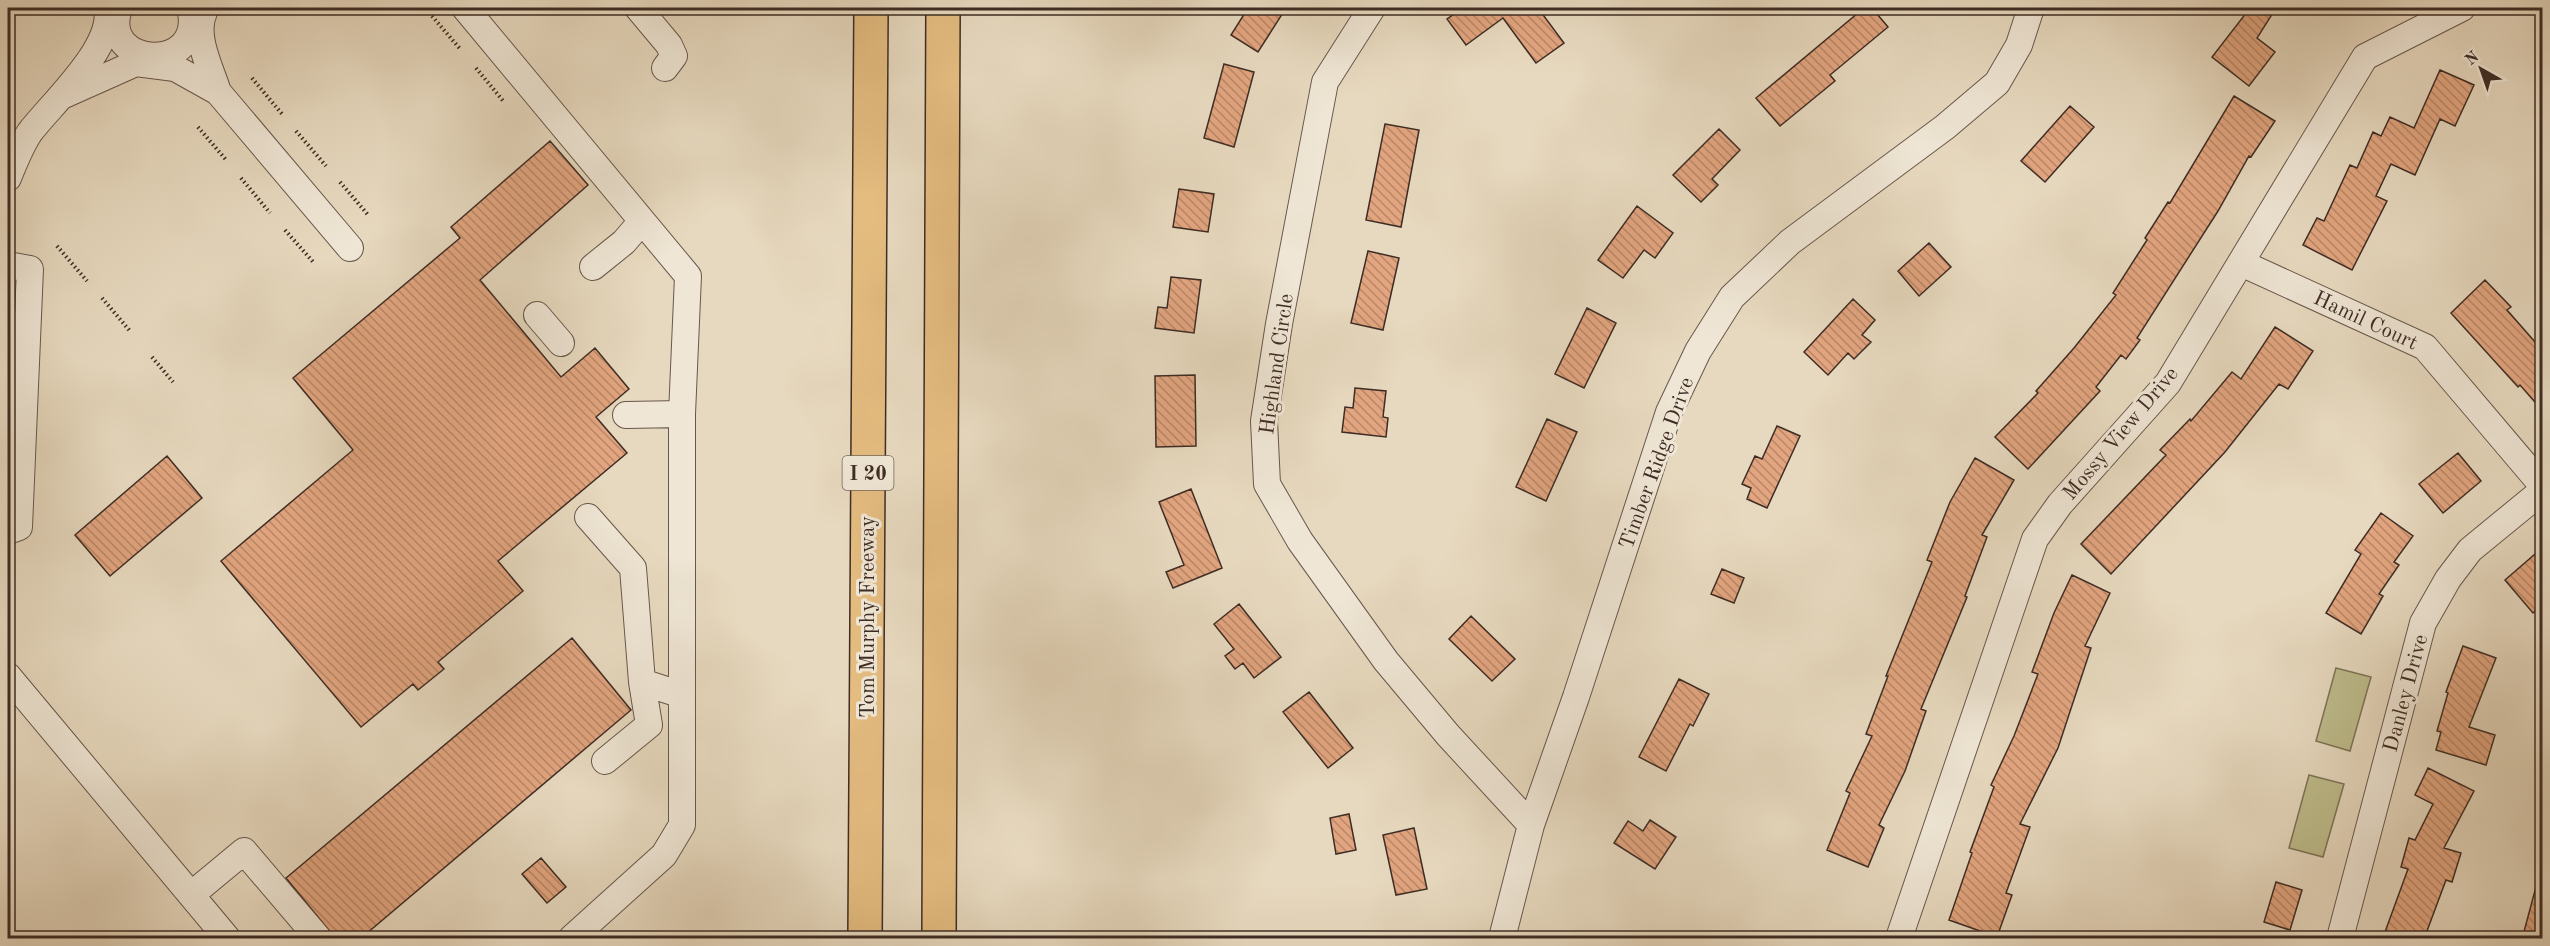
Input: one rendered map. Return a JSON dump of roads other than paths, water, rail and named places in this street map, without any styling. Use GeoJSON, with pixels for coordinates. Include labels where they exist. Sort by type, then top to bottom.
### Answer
{"type":"FeatureCollection","features":[{"type":"Feature","properties":{"kind":"highway","name":"Tom Murphy Freeway"},"geometry":{"type":"LineString","coordinates":[[865,939],[872,8]]}},
{"type":"Feature","properties":{"kind":"highway"},"geometry":{"type":"LineString","coordinates":[[939,939],[943,8]]}},
{"type":"Feature","properties":{"kind":"street"},"geometry":{"type":"LineString","coordinates":[[465,8],[688,276],[682,414],[682,825],[664,855],[572,939]]}},
{"type":"Feature","properties":{"kind":"street"},"geometry":{"type":"LineString","coordinates":[[638,8],[669,45],[674,56],[665,68]]}},
{"type":"Feature","properties":{"kind":"street","name":"Highland Circle"},"geometry":{"type":"LineString","coordinates":[[1372,8],[1325,82],[1279,324],[1264,421],[1267,484],[1300,541],[1386,662],[1448,735],[1531,825]]}},
{"type":"Feature","properties":{"kind":"street","name":"Timber Ridge Drive"},"geometry":{"type":"LineString","coordinates":[[1502,939],[1531,825],[1576,697],[1669,412],[1698,351],[1732,297],[1790,242],[1945,128],[1997,83],[2019,45],[2031,8]]}},
{"type":"Feature","properties":{"kind":"street","name":"Mossy View Drive"},"geometry":{"type":"LineString","coordinates":[[1899,939],[2035,538],[2060,504],[2168,383],[2365,57],[2462,8]]}},
{"type":"Feature","properties":{"kind":"street"},"geometry":{"type":"LineString","coordinates":[[113,12],[120,35],[126,45],[179,31]]}},
{"type":"Feature","properties":{"kind":"street"},"geometry":{"type":"LineString","coordinates":[[8,178],[29,133],[62,96],[99,44],[113,12]]}},
{"type":"Feature","properties":{"kind":"street"},"geometry":{"type":"LineString","coordinates":[[179,31],[175,68],[218,92],[350,248]]}},
{"type":"Feature","properties":{"kind":"street"},"geometry":{"type":"LineString","coordinates":[[179,31],[204,52],[218,92]]}},
{"type":"Feature","properties":{"kind":"street"},"geometry":{"type":"LineString","coordinates":[[62,96],[136,63],[179,31]]}},
{"type":"Feature","properties":{"kind":"street"},"geometry":{"type":"LineString","coordinates":[[593,267],[624,242],[642,221]]}},
{"type":"Feature","properties":{"kind":"street","name":"Hamil Court"},"geometry":{"type":"LineString","coordinates":[[2241,263],[2425,346],[2542,485]]}},
{"type":"Feature","properties":{"kind":"street"},"geometry":{"type":"LineString","coordinates":[[8,265],[30,269],[19,527],[8,531]]}},
{"type":"Feature","properties":{"kind":"street"},"geometry":{"type":"LineString","coordinates":[[537,315],[561,343]]}},
{"type":"Feature","properties":{"kind":"street"},"geometry":{"type":"LineString","coordinates":[[626,415],[682,414]]}},
{"type":"Feature","properties":{"kind":"street","name":"Danley Drive"},"geometry":{"type":"LineString","coordinates":[[2340,939],[2423,623],[2448,579],[2470,550],[2542,491]]}},
{"type":"Feature","properties":{"kind":"street"},"geometry":{"type":"LineString","coordinates":[[588,517],[633,568],[642,682],[649,725],[605,761]]}},
{"type":"Feature","properties":{"kind":"street"},"geometry":{"type":"LineString","coordinates":[[8,676],[227,939]]}},
{"type":"Feature","properties":{"kind":"street"},"geometry":{"type":"LineString","coordinates":[[642,682],[682,695]]}},
{"type":"Feature","properties":{"kind":"street"},"geometry":{"type":"LineString","coordinates":[[191,895],[244,851],[318,939]]}}]}
